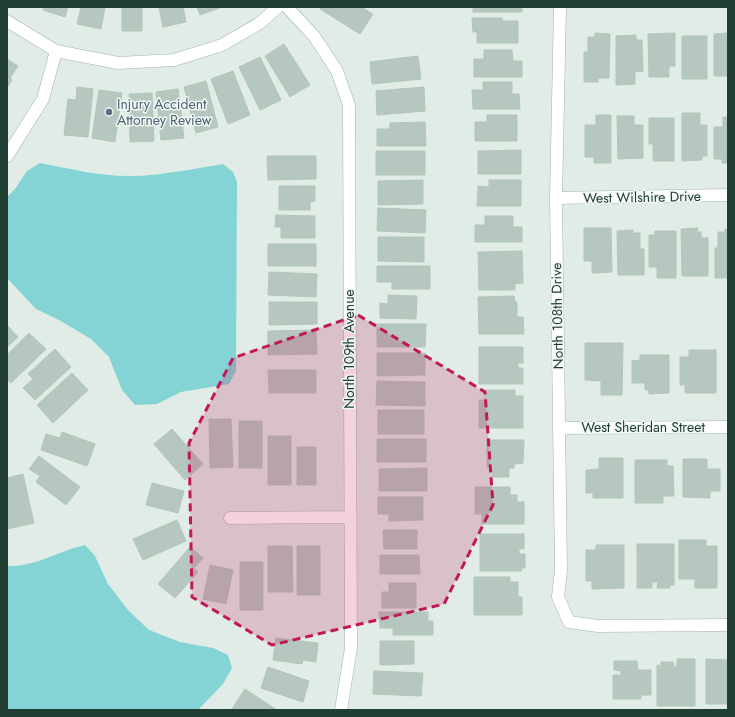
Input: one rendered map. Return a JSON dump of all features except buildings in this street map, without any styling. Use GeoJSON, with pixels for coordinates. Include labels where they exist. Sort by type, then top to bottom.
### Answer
{"type":"FeatureCollection","features":[{"type":"Feature","properties":{"kind":"street"},"geometry":{"type":"LineString","coordinates":[[7,21],[56,51],[118,62],[174,60],[222,45],[260,22],[278,7]]}},
{"type":"Feature","properties":{"kind":"street","name":"North 109th Avenue"},"geometry":{"type":"LineString","coordinates":[[287,7],[314,36],[337,71],[349,105],[351,648],[341,710]]}},
{"type":"Feature","properties":{"kind":"street","name":"North 108th Drive"},"geometry":{"type":"LineString","coordinates":[[560,7],[556,198],[561,570],[558,597],[569,622],[598,626],[728,625]]}},
{"type":"Feature","properties":{"kind":"street"},"geometry":{"type":"LineString","coordinates":[[7,156],[43,99],[56,51]]}},
{"type":"Feature","properties":{"kind":"street","name":"West Wilshire Drive"},"geometry":{"type":"LineString","coordinates":[[556,198],[728,195]]}},
{"type":"Feature","properties":{"kind":"street","name":"West Sheridan Street"},"geometry":{"type":"LineString","coordinates":[[559,428],[728,427]]}},
{"type":"Feature","properties":{"kind":"street"},"geometry":{"type":"LineString","coordinates":[[230,518],[350,517]]}},
{"type":"Feature","properties":{"kind":"highlighted area"},"geometry":{"type":"Polygon","coordinates":[[[358,315],[485,392],[493,505],[444,604],[272,645],[192,597],[189,443],[233,358],[358,315]]]}},
{"type":"Feature","properties":{"kind":"water"},"geometry":{"type":"Polygon","coordinates":[[[40,163],[87,172],[122,176],[178,172],[223,164],[233,172],[237,182],[236,371],[229,384],[181,392],[157,404],[135,405],[122,390],[109,357],[91,339],[59,320],[36,309],[7,278],[7,197],[15,189],[27,171],[40,163]]]}},
{"type":"Feature","properties":{"kind":"water"},"geometry":{"type":"Polygon","coordinates":[[[85,545],[95,556],[108,584],[128,610],[149,630],[180,642],[213,648],[228,655],[232,668],[223,684],[198,710],[7,710],[7,566],[28,564],[85,545]]]}},
{"type":"Feature","properties":{"kind":"place","name":"Injury Accident Attorney Review"},"geometry":{"type":"Point","coordinates":[109,112]}}]}
